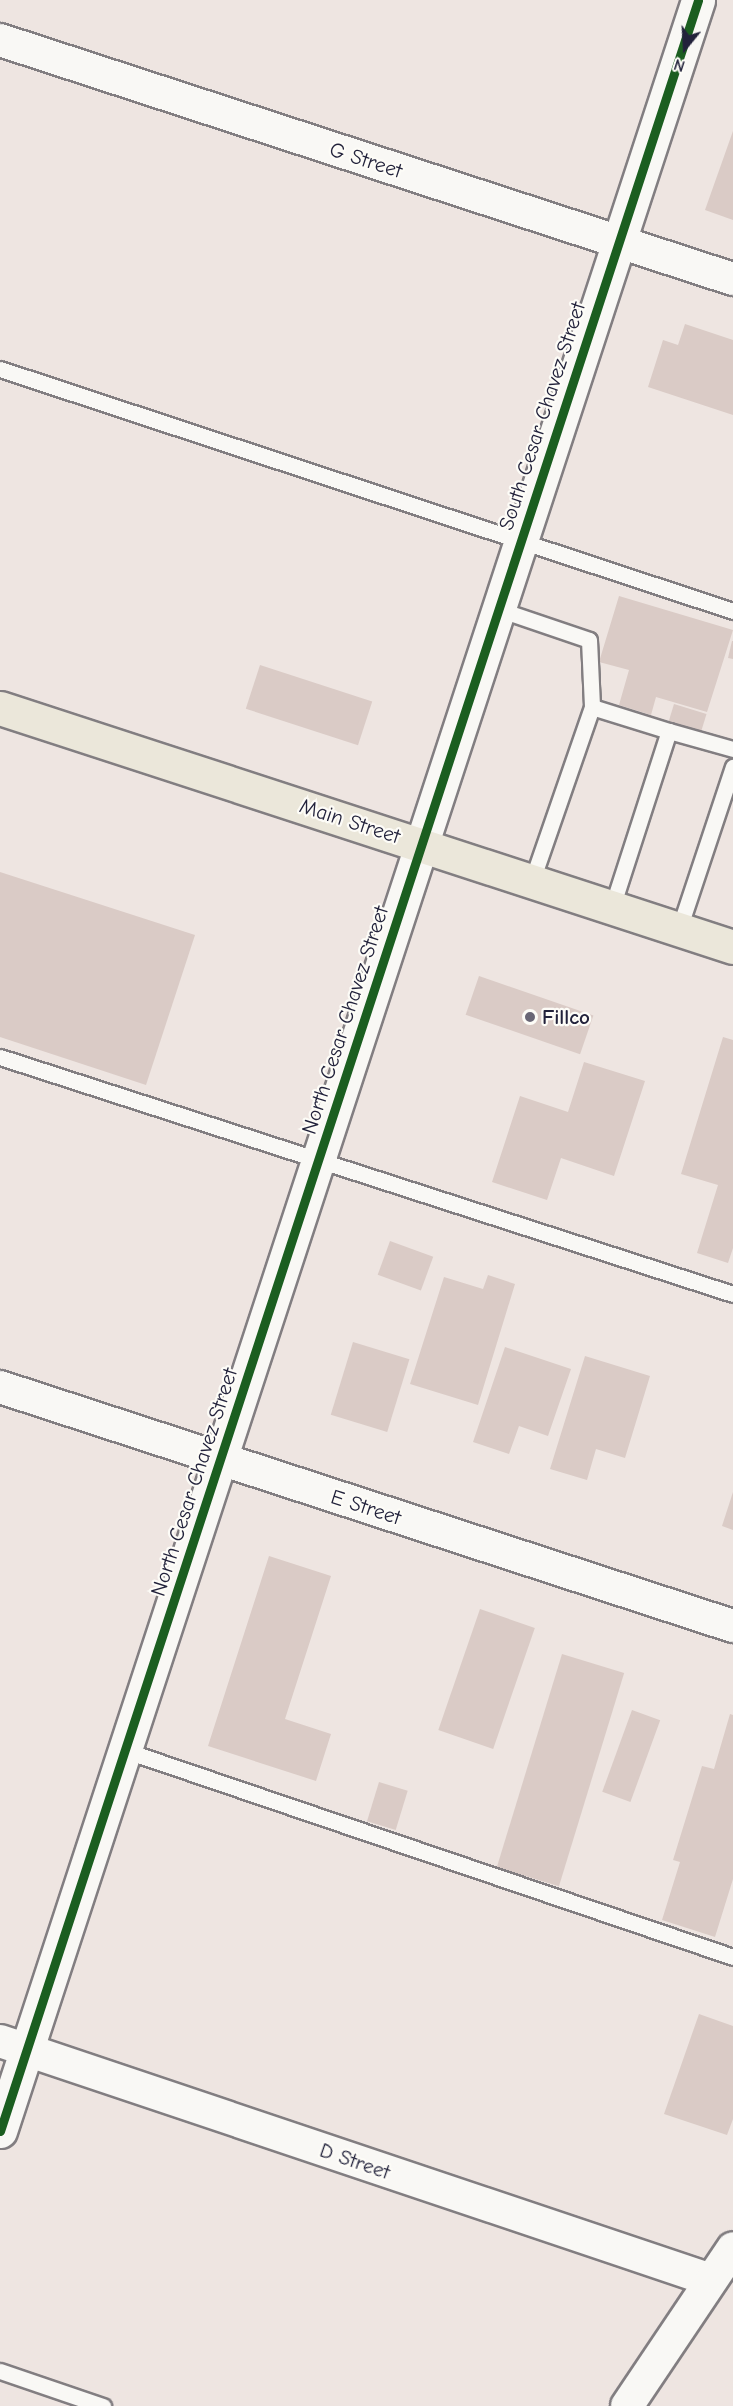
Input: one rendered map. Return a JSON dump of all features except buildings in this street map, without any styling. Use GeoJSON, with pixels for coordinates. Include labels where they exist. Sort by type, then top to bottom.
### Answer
{"type":"FeatureCollection","features":[{"type":"Feature","properties":{"kind":"main road","name":"Main Street"},"geometry":{"type":"LineString","coordinates":[[0,708],[733,946]]}},
{"type":"Feature","properties":{"kind":"street","name":"South Cesar Chavez Street"},"geometry":{"type":"LineString","coordinates":[[421,844],[698,0]]}},
{"type":"Feature","properties":{"kind":"street","name":"G Street"},"geometry":{"type":"LineString","coordinates":[[0,40],[733,279]]}},
{"type":"Feature","properties":{"kind":"street","name":"North Cesar Chavez Street"},"geometry":{"type":"LineString","coordinates":[[0,2131],[13,2045],[124,1750],[421,844]]}},
{"type":"Feature","properties":{"kind":"street","name":"E Street"},"geometry":{"type":"LineString","coordinates":[[0,1388],[733,1626]]}},
{"type":"Feature","properties":{"kind":"street","name":"D Street"},"geometry":{"type":"LineString","coordinates":[[13,2045],[711,2280]]}},
{"type":"Feature","properties":{"kind":"street"},"geometry":{"type":"LineString","coordinates":[[627,2406],[733,2247]]}},
{"type":"Feature","properties":{"kind":"lane"},"geometry":{"type":"LineString","coordinates":[[0,369],[733,611]]}},
{"type":"Feature","properties":{"kind":"lane"},"geometry":{"type":"LineString","coordinates":[[498,609],[589,640],[592,707],[532,880]]}},
{"type":"Feature","properties":{"kind":"lane"},"geometry":{"type":"LineString","coordinates":[[592,707],[733,749]]}},
{"type":"Feature","properties":{"kind":"lane"},"geometry":{"type":"LineString","coordinates":[[612,907],[669,731]]}},
{"type":"Feature","properties":{"kind":"lane"},"geometry":{"type":"LineString","coordinates":[[680,929],[733,767]]}},
{"type":"Feature","properties":{"kind":"lane"},"geometry":{"type":"LineString","coordinates":[[0,1057],[733,1294]]}},
{"type":"Feature","properties":{"kind":"lane"},"geometry":{"type":"LineString","coordinates":[[124,1750],[733,1957]]}},
{"type":"Feature","properties":{"kind":"lane"},"geometry":{"type":"LineString","coordinates":[[0,2372],[104,2406]]}},
{"type":"Feature","properties":{"kind":"cycle path"},"geometry":{"type":"LineString","coordinates":[[0,2131],[698,0]]}},
{"type":"Feature","properties":{"kind":"place","name":"Fillco"},"geometry":{"type":"Point","coordinates":[530,1017]}}]}
